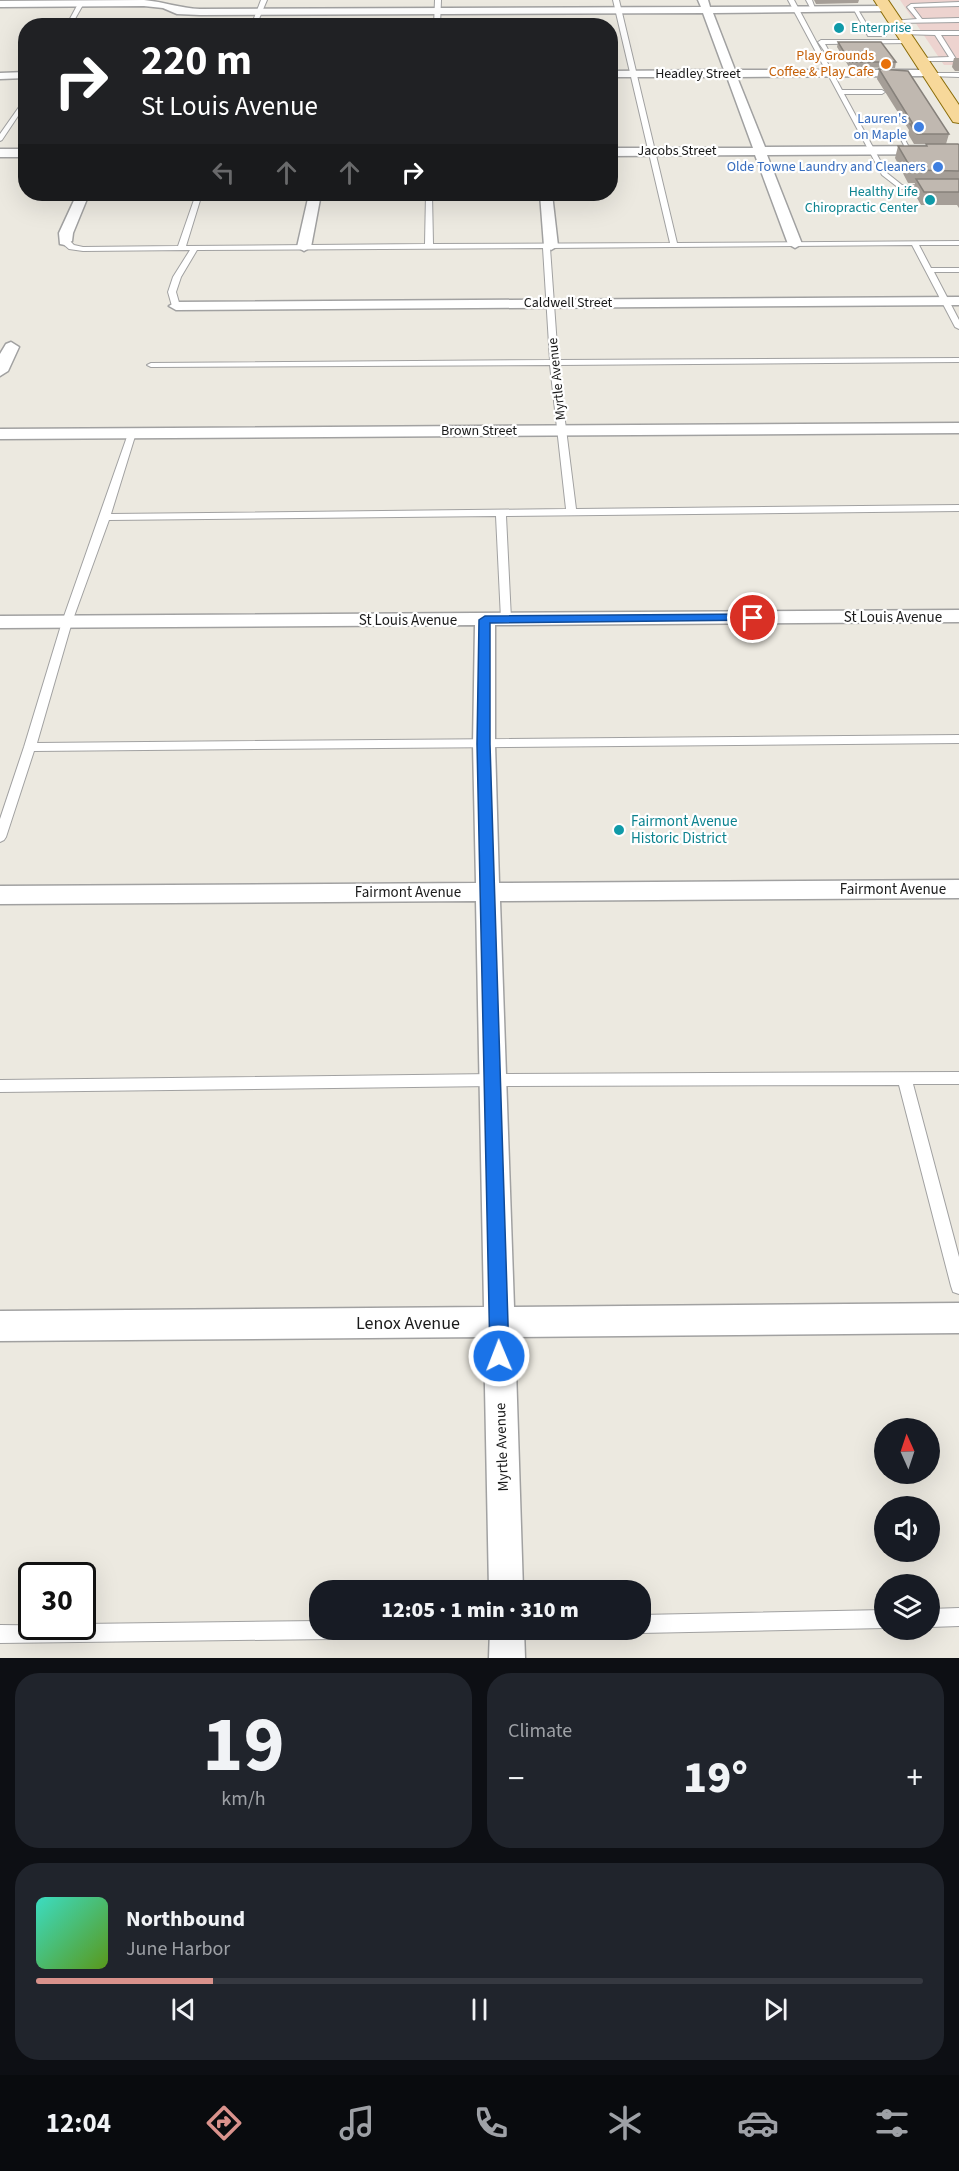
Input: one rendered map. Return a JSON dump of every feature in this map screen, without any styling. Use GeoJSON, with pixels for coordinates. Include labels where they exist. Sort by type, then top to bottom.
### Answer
{"type":"FeatureCollection","features":[{"type":"Feature","properties":{"kind":"main road"},"geometry":{"type":"LineString","coordinates":[[897,23],[927,69],[953,102],[959,118]]}},
{"type":"Feature","properties":{"kind":"street"},"geometry":{"type":"LineString","coordinates":[[346,18],[350,0]]}},
{"type":"Feature","properties":{"kind":"street"},"geometry":{"type":"LineString","coordinates":[[0,4],[157,3],[170,6],[177,12]]}},
{"type":"Feature","properties":{"kind":"street"},"geometry":{"type":"LineString","coordinates":[[168,18],[177,12],[347,11],[438,5],[811,5],[855,9],[897,23]]}},
{"type":"Feature","properties":{"kind":"street"},"geometry":{"type":"LineString","coordinates":[[705,5],[795,244]]}},
{"type":"Feature","properties":{"kind":"street","name":"Headley Street"},"geometry":{"type":"LineString","coordinates":[[618,74],[830,73],[927,69]]}},
{"type":"Feature","properties":{"kind":"street"},"geometry":{"type":"LineString","coordinates":[[0,75],[18,75]]}},
{"type":"Feature","properties":{"kind":"street","name":"Jacobs Street"},"geometry":{"type":"LineString","coordinates":[[618,152],[959,150]]}},
{"type":"Feature","properties":{"kind":"street"},"geometry":{"type":"LineString","coordinates":[[0,153],[18,153]]}},
{"type":"Feature","properties":{"kind":"street"},"geometry":{"type":"LineString","coordinates":[[65,242],[66,233],[80,201]]}},
{"type":"Feature","properties":{"kind":"street"},"geometry":{"type":"LineString","coordinates":[[304,248],[314,201]]}},
{"type":"Feature","properties":{"kind":"street","name":"Myrtle Avenue"},"geometry":{"type":"LineString","coordinates":[[546,201],[549,246]]}},
{"type":"Feature","properties":{"kind":"street","name":"Caldwell Street"},"geometry":{"type":"LineString","coordinates":[[176,306],[952,301]]}},
{"type":"Feature","properties":{"kind":"street"},"geometry":{"type":"LineString","coordinates":[[0,371],[11,347]]}},
{"type":"Feature","properties":{"kind":"street","name":"Brown Street"},"geometry":{"type":"LineString","coordinates":[[0,434],[959,428]]}},
{"type":"Feature","properties":{"kind":"street","name":"St Louis Avenue"},"geometry":{"type":"LineString","coordinates":[[0,622],[959,616]]}},
{"type":"Feature","properties":{"kind":"street","name":"Myrtle Avenue"},"geometry":{"type":"LineString","coordinates":[[496,619],[484,744],[506,1580]]}},
{"type":"Feature","properties":{"kind":"street","name":"Fairmont Avenue"},"geometry":{"type":"LineString","coordinates":[[0,895],[959,889]]}},
{"type":"Feature","properties":{"kind":"street","name":"Lenox Avenue"},"geometry":{"type":"LineString","coordinates":[[0,1326],[959,1318]]}},
{"type":"Feature","properties":{"kind":"street"},"geometry":{"type":"LineString","coordinates":[[507,1640],[507,1658]]}},
{"type":"Feature","properties":{"kind":"lane"},"geometry":{"type":"LineString","coordinates":[[256,18],[264,0]]}},
{"type":"Feature","properties":{"kind":"lane"},"geometry":{"type":"LineString","coordinates":[[73,18],[81,3]]}},
{"type":"Feature","properties":{"kind":"lane"},"geometry":{"type":"LineString","coordinates":[[617,5],[674,245]]}},
{"type":"Feature","properties":{"kind":"lane"},"geometry":{"type":"LineString","coordinates":[[794,5],[884,174],[900,187],[959,188]]}},
{"type":"Feature","properties":{"kind":"lane"},"geometry":{"type":"LineString","coordinates":[[920,20],[910,7],[959,5]]}},
{"type":"Feature","properties":{"kind":"lane"},"geometry":{"type":"LineString","coordinates":[[855,9],[870,35],[897,23],[937,33],[959,33]]}},
{"type":"Feature","properties":{"kind":"lane"},"geometry":{"type":"LineString","coordinates":[[829,57],[821,42],[897,23],[920,20],[959,20]]}},
{"type":"Feature","properties":{"kind":"lane"},"geometry":{"type":"LineString","coordinates":[[927,69],[956,59],[937,33]]}},
{"type":"Feature","properties":{"kind":"lane"},"geometry":{"type":"LineString","coordinates":[[927,69],[959,75]]}},
{"type":"Feature","properties":{"kind":"lane"},"geometry":{"type":"LineString","coordinates":[[840,92],[882,92]]}},
{"type":"Feature","properties":{"kind":"lane"},"geometry":{"type":"LineString","coordinates":[[0,140],[18,112]]}},
{"type":"Feature","properties":{"kind":"lane"},"geometry":{"type":"LineString","coordinates":[[900,135],[909,150]]}},
{"type":"Feature","properties":{"kind":"lane"},"geometry":{"type":"LineString","coordinates":[[181,249],[197,201]]}},
{"type":"Feature","properties":{"kind":"lane"},"geometry":{"type":"LineString","coordinates":[[429,201],[429,247]]}},
{"type":"Feature","properties":{"kind":"lane"},"geometry":{"type":"LineString","coordinates":[[65,242],[77,249],[959,243]]}},
{"type":"Feature","properties":{"kind":"lane"},"geometry":{"type":"LineString","coordinates":[[915,244],[929,270],[952,301],[959,327]]}},
{"type":"Feature","properties":{"kind":"lane","name":"Myrtle Avenue"},"geometry":{"type":"LineString","coordinates":[[549,246],[549,303],[571,510]]}},
{"type":"Feature","properties":{"kind":"lane"},"geometry":{"type":"LineString","coordinates":[[176,306],[172,292],[177,277],[194,249]]}},
{"type":"Feature","properties":{"kind":"lane"},"geometry":{"type":"LineString","coordinates":[[929,270],[959,270]]}},
{"type":"Feature","properties":{"kind":"lane"},"geometry":{"type":"LineString","coordinates":[[151,365],[959,360]]}},
{"type":"Feature","properties":{"kind":"lane"},"geometry":{"type":"LineString","coordinates":[[0,837],[30,747],[67,621],[105,517],[132,433]]}},
{"type":"Feature","properties":{"kind":"lane"},"geometry":{"type":"LineString","coordinates":[[105,517],[501,513],[571,510],[959,508]]}},
{"type":"Feature","properties":{"kind":"lane","name":"Myrtle Avenue"},"geometry":{"type":"LineString","coordinates":[[496,619],[501,513]]}},
{"type":"Feature","properties":{"kind":"lane"},"geometry":{"type":"LineString","coordinates":[[30,747],[959,739]]}},
{"type":"Feature","properties":{"kind":"lane"},"geometry":{"type":"LineString","coordinates":[[904,1078],[959,1286]]}},
{"type":"Feature","properties":{"kind":"lane"},"geometry":{"type":"LineString","coordinates":[[0,1086],[493,1080],[959,1078]]}},
{"type":"Feature","properties":{"kind":"lane"},"geometry":{"type":"LineString","coordinates":[[940,1618],[959,1617]]}},
{"type":"Feature","properties":{"kind":"lane"},"geometry":{"type":"LineString","coordinates":[[651,1624],[874,1619]]}},
{"type":"Feature","properties":{"kind":"lane"},"geometry":{"type":"LineString","coordinates":[[0,1634],[309,1630]]}},
{"type":"Feature","properties":{"kind":"shaded area"},"geometry":{"type":"Polygon","coordinates":[[[900,0],[959,0],[959,65],[944,65],[900,0]]]}},
{"type":"Feature","properties":{"kind":"building"},"geometry":{"type":"Polygon","coordinates":[[[838,42],[881,42],[896,62],[850,62],[838,42]]]}},
{"type":"Feature","properties":{"kind":"building"},"geometry":{"type":"Polygon","coordinates":[[[879,69],[908,71],[949,134],[917,134],[879,69]]]}},
{"type":"Feature","properties":{"kind":"building"},"geometry":{"type":"Polygon","coordinates":[[[926,144],[958,144],[959,171],[912,170],[898,146],[927,146],[926,144]]]}},
{"type":"Feature","properties":{"kind":"building"},"geometry":{"type":"Polygon","coordinates":[[[916,179],[959,179],[959,192],[924,192],[916,179]]]}},
{"type":"Feature","properties":{"kind":"place","name":"Enterprise"},"geometry":{"type":"Point","coordinates":[839,28]}},
{"type":"Feature","properties":{"kind":"place","name":"Play Grounds Coffee & Play Cafe"},"geometry":{"type":"Point","coordinates":[886,64]}},
{"type":"Feature","properties":{"kind":"place","name":"Lauren's on Maple"},"geometry":{"type":"Point","coordinates":[919,127]}},
{"type":"Feature","properties":{"kind":"place","name":"Olde Towne Laundry and Cleaners"},"geometry":{"type":"Point","coordinates":[938,167]}},
{"type":"Feature","properties":{"kind":"place","name":"Healthy Life Chiropractic Center"},"geometry":{"type":"Point","coordinates":[930,200]}},
{"type":"Feature","properties":{"kind":"place","name":"Fairmont Avenue Historic District"},"geometry":{"type":"Point","coordinates":[619,830]}},
{"type":"Feature","properties":{"kind":"route"},"geometry":{"type":"LineString","coordinates":[[499,1356],[484,744],[485,620],[753,618]]}}]}
